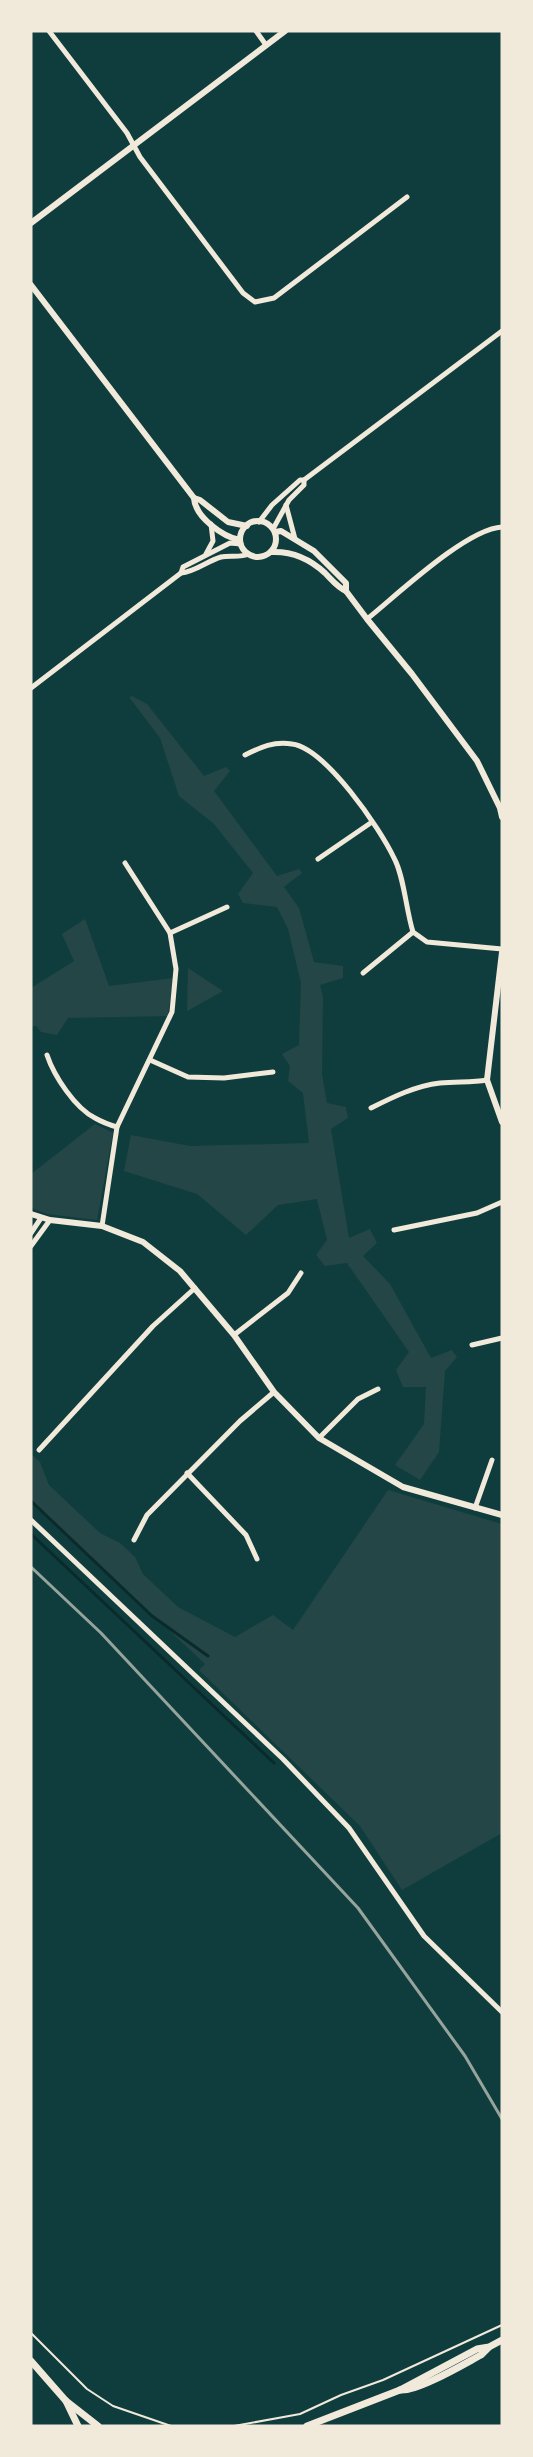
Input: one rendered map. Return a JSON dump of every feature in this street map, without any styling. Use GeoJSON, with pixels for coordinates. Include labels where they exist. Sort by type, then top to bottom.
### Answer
{"type":"FeatureCollection","features":[{"type":"Feature","properties":{"kind":"main road"},"geometry":{"type":"LineString","coordinates":[[307,2426],[400,2390],[477,2349],[489,2347],[502,2340]]}},
{"type":"Feature","properties":{"kind":"main road"},"geometry":{"type":"LineString","coordinates":[[31,2361],[66,2401],[98,2426]]}},
{"type":"Feature","properties":{"kind":"main road"},"geometry":{"type":"LineString","coordinates":[[66,2401],[73,2422],[78,2426]]}},
{"type":"Feature","properties":{"kind":"street"},"geometry":{"type":"LineString","coordinates":[[49,31],[127,133],[144,162],[237,285],[255,302],[274,298],[407,197]]}},
{"type":"Feature","properties":{"kind":"street"},"geometry":{"type":"LineString","coordinates":[[256,31],[266,45]]}},
{"type":"Feature","properties":{"kind":"street"},"geometry":{"type":"LineString","coordinates":[[31,223],[285,31]]}},
{"type":"Feature","properties":{"kind":"street"},"geometry":{"type":"LineString","coordinates":[[31,285],[194,498],[200,500],[228,522],[246,526],[259,522],[289,489],[300,480],[304,480],[502,331]]}},
{"type":"Feature","properties":{"kind":"street"},"geometry":{"type":"LineString","coordinates":[[271,552],[276,542],[274,531],[286,505],[304,485],[304,480]]}},
{"type":"Feature","properties":{"kind":"street"},"geometry":{"type":"LineString","coordinates":[[194,498],[194,504],[212,524],[232,539],[241,542],[249,554]]}},
{"type":"Feature","properties":{"kind":"street"},"geometry":{"type":"LineString","coordinates":[[286,505],[295,539]]}},
{"type":"Feature","properties":{"kind":"street"},"geometry":{"type":"LineString","coordinates":[[259,522],[274,531],[281,531],[324,559],[346,583],[346,591]]}},
{"type":"Feature","properties":{"kind":"street"},"geometry":{"type":"LineString","coordinates":[[206,554],[212,540],[212,524]]}},
{"type":"Feature","properties":{"kind":"street"},"geometry":{"type":"LineString","coordinates":[[241,542],[246,526]]}},
{"type":"Feature","properties":{"kind":"street"},"geometry":{"type":"LineString","coordinates":[[367,619],[455,548],[493,527],[502,527]]}},
{"type":"Feature","properties":{"kind":"street"},"geometry":{"type":"LineString","coordinates":[[181,573],[183,567],[206,554],[230,543],[241,542]]}},
{"type":"Feature","properties":{"kind":"street"},"geometry":{"type":"LineString","coordinates":[[31,688],[181,573],[188,572],[221,558],[249,554],[259,557],[271,552],[286,552],[307,560],[346,591],[412,674],[477,761],[500,808],[502,817]]}},
{"type":"Feature","properties":{"kind":"street"},"geometry":{"type":"LineString","coordinates":[[245,755],[267,744],[294,744],[316,755],[348,789],[372,822],[395,859],[413,932],[427,942],[502,950],[487,1080],[502,1122]]}},
{"type":"Feature","properties":{"kind":"street"},"geometry":{"type":"LineString","coordinates":[[318,859],[372,822]]}},
{"type":"Feature","properties":{"kind":"street"},"geometry":{"type":"LineString","coordinates":[[102,1226],[117,1128],[172,1012],[176,969],[170,933],[125,863]]}},
{"type":"Feature","properties":{"kind":"street"},"geometry":{"type":"LineString","coordinates":[[170,933],[227,907]]}},
{"type":"Feature","properties":{"kind":"street"},"geometry":{"type":"LineString","coordinates":[[363,973],[413,932]]}},
{"type":"Feature","properties":{"kind":"street"},"geometry":{"type":"LineString","coordinates":[[47,1055],[51,1067],[68,1093],[93,1118],[117,1128]]}},
{"type":"Feature","properties":{"kind":"street"},"geometry":{"type":"LineString","coordinates":[[150,1060],[188,1077],[224,1078],[274,1072]]}},
{"type":"Feature","properties":{"kind":"street"},"geometry":{"type":"LineString","coordinates":[[371,1108],[415,1088],[440,1083],[487,1080]]}},
{"type":"Feature","properties":{"kind":"street"},"geometry":{"type":"LineString","coordinates":[[394,1230],[477,1213],[502,1202]]}},
{"type":"Feature","properties":{"kind":"street"},"geometry":{"type":"LineString","coordinates":[[31,1214],[50,1220],[102,1226],[143,1242],[180,1271],[234,1335],[274,1392],[319,1438],[403,1487],[502,1515]]}},
{"type":"Feature","properties":{"kind":"street"},"geometry":{"type":"LineString","coordinates":[[31,1233],[41,1218]]}},
{"type":"Feature","properties":{"kind":"street"},"geometry":{"type":"LineString","coordinates":[[31,1246],[50,1220]]}},
{"type":"Feature","properties":{"kind":"street"},"geometry":{"type":"LineString","coordinates":[[234,1335],[288,1293],[302,1273]]}},
{"type":"Feature","properties":{"kind":"street"},"geometry":{"type":"LineString","coordinates":[[39,1450],[153,1326],[195,1288]]}},
{"type":"Feature","properties":{"kind":"street"},"geometry":{"type":"LineString","coordinates":[[472,1345],[502,1338]]}},
{"type":"Feature","properties":{"kind":"street"},"geometry":{"type":"LineString","coordinates":[[319,1438],[358,1399],[378,1389]]}},
{"type":"Feature","properties":{"kind":"street"},"geometry":{"type":"LineString","coordinates":[[134,1540],[147,1514],[240,1421],[274,1392]]}},
{"type":"Feature","properties":{"kind":"street"},"geometry":{"type":"LineString","coordinates":[[475,1508],[492,1460]]}},
{"type":"Feature","properties":{"kind":"street"},"geometry":{"type":"LineString","coordinates":[[187,1473],[246,1535],[257,1559]]}},
{"type":"Feature","properties":{"kind":"street"},"geometry":{"type":"LineString","coordinates":[[31,1520],[283,1758],[349,1828],[424,1936],[502,2012]]}},
{"type":"Feature","properties":{"kind":"path"},"geometry":{"type":"LineString","coordinates":[[234,2426],[300,2414],[341,2395],[383,2380],[502,2325]]}},
{"type":"Feature","properties":{"kind":"path"},"geometry":{"type":"LineString","coordinates":[[31,2333],[87,2389],[112,2406],[172,2426]]}},
{"type":"Feature","properties":{"kind":"shaded area"},"geometry":{"type":"Polygon","coordinates":[[[132,696],[147,704],[204,776],[226,767],[230,771],[214,791],[277,876],[299,869],[302,873],[284,887],[299,908],[314,962],[343,966],[343,978],[320,985],[323,997],[322,1074],[327,1103],[346,1107],[348,1118],[331,1129],[349,1238],[370,1229],[377,1243],[363,1256],[390,1284],[431,1358],[452,1350],[457,1357],[445,1371],[439,1452],[420,1480],[395,1465],[424,1424],[426,1387],[403,1387],[396,1370],[409,1352],[347,1263],[325,1266],[316,1255],[327,1240],[317,1199],[278,1205],[246,1235],[197,1194],[124,1171],[131,1135],[190,1146],[309,1143],[303,1093],[288,1081],[290,1066],[282,1054],[299,1045],[301,983],[288,929],[277,907],[243,903],[238,894],[253,873],[214,824],[179,796],[160,738],[129,697],[132,696]]]}},
{"type":"Feature","properties":{"kind":"shaded area"},"geometry":{"type":"Polygon","coordinates":[[[85,919],[109,986],[173,978],[168,1016],[68,1018],[57,1035],[41,1032],[36,1026],[31,1027],[31,988],[74,961],[62,934],[85,919]]]}},
{"type":"Feature","properties":{"kind":"shaded area"},"geometry":{"type":"Polygon","coordinates":[[[188,968],[223,991],[187,1011],[188,968]]]}},
{"type":"Feature","properties":{"kind":"shaded area"},"geometry":{"type":"Polygon","coordinates":[[[95,1124],[113,1133],[97,1220],[47,1214],[31,1208],[31,1174],[95,1124]]]}},
{"type":"Feature","properties":{"kind":"shaded area"},"geometry":{"type":"Polygon","coordinates":[[[31,1454],[40,1462],[49,1485],[100,1533],[120,1543],[135,1557],[143,1574],[178,1607],[235,1637],[273,1615],[293,1630],[388,1490],[502,1524],[502,1833],[402,1890],[360,1826],[199,1670],[205,1664],[31,1500],[31,1454]]]}},
{"type":"Feature","properties":{"kind":"waterway"},"geometry":{"type":"LineString","coordinates":[[31,1501],[152,1616],[208,1656]]}},
{"type":"Feature","properties":{"kind":"waterway"},"geometry":{"type":"LineString","coordinates":[[31,1534],[274,1763]]}},
{"type":"Feature","properties":{"kind":"railway"},"geometry":{"type":"LineString","coordinates":[[31,1567],[101,1633],[358,1908],[465,2056],[502,2119]]}}]}
